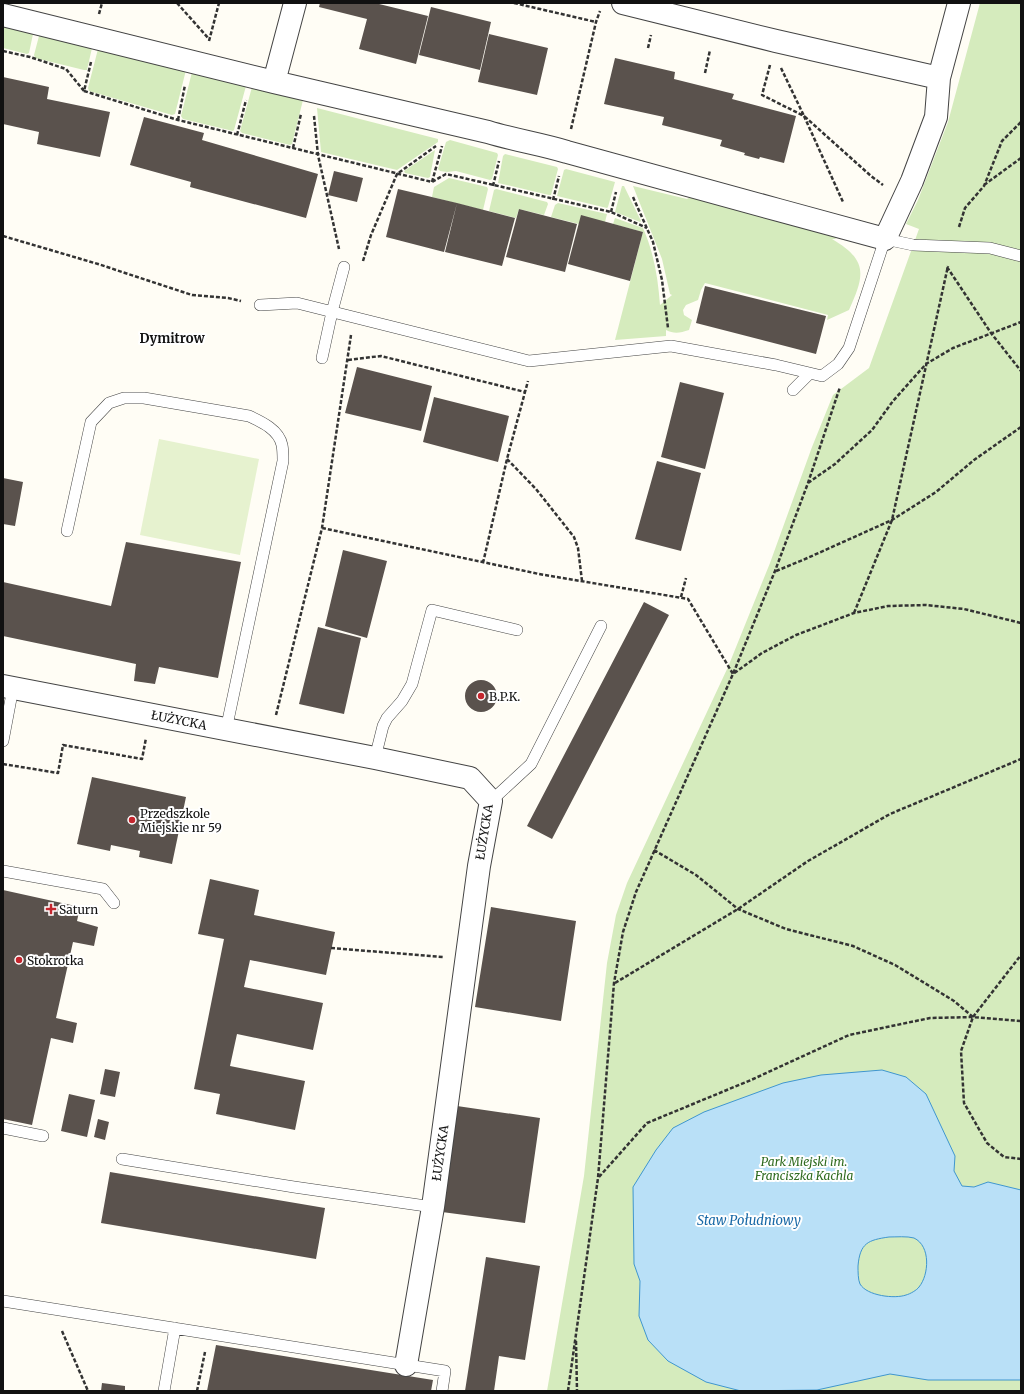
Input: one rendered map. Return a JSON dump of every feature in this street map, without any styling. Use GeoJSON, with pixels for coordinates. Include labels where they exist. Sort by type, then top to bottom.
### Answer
{"type":"FeatureCollection","features":[{"type":"Feature","properties":{"kind":"street"},"geometry":{"type":"LineString","coordinates":[[274,82],[295,3]]}},
{"type":"Feature","properties":{"kind":"street"},"geometry":{"type":"LineString","coordinates":[[623,3],[775,46],[939,78]]}},
{"type":"Feature","properties":{"kind":"street"},"geometry":{"type":"LineString","coordinates":[[3,16],[565,151],[622,168],[885,239],[912,181],[936,117],[939,78],[959,3]]}},
{"type":"Feature","properties":{"kind":"street","name":"ŁUŻYCKA"},"geometry":{"type":"LineString","coordinates":[[8,687],[375,758],[470,778],[491,801],[479,866],[433,1208],[406,1365]]}},
{"type":"Feature","properties":{"kind":"lane"},"geometry":{"type":"LineString","coordinates":[[260,305],[297,303],[529,361],[671,346],[776,365],[822,376],[838,364],[849,348],[885,239],[913,245],[952,248],[990,248],[1021,256]]}},
{"type":"Feature","properties":{"kind":"lane"},"geometry":{"type":"LineString","coordinates":[[322,358],[344,267]]}},
{"type":"Feature","properties":{"kind":"lane"},"geometry":{"type":"LineString","coordinates":[[793,390],[809,374]]}},
{"type":"Feature","properties":{"kind":"lane"},"geometry":{"type":"LineString","coordinates":[[67,531],[91,422],[109,403],[124,398],[144,398],[249,416],[265,423],[276,434],[282,444],[283,461],[226,730]]}},
{"type":"Feature","properties":{"kind":"lane"},"geometry":{"type":"LineString","coordinates":[[375,758],[383,726],[387,718],[402,701],[412,684],[432,610],[517,630]]}},
{"type":"Feature","properties":{"kind":"lane"},"geometry":{"type":"LineString","coordinates":[[491,801],[531,764],[601,626]]}},
{"type":"Feature","properties":{"kind":"lane"},"geometry":{"type":"LineString","coordinates":[[3,741],[8,687]]}},
{"type":"Feature","properties":{"kind":"lane"},"geometry":{"type":"LineString","coordinates":[[3,871],[103,889],[114,903]]}},
{"type":"Feature","properties":{"kind":"lane"},"geometry":{"type":"LineString","coordinates":[[3,1128],[43,1136]]}},
{"type":"Feature","properties":{"kind":"lane"},"geometry":{"type":"LineString","coordinates":[[122,1159],[433,1208]]}},
{"type":"Feature","properties":{"kind":"lane"},"geometry":{"type":"LineString","coordinates":[[3,1301],[445,1371],[442,1391]]}},
{"type":"Feature","properties":{"kind":"lane"},"geometry":{"type":"LineString","coordinates":[[164,1391],[175,1328]]}},
{"type":"Feature","properties":{"kind":"path"},"geometry":{"type":"LineString","coordinates":[[177,3],[210,40]]}},
{"type":"Feature","properties":{"kind":"path"},"geometry":{"type":"LineString","coordinates":[[178,120],[197,63],[210,40],[219,3]]}},
{"type":"Feature","properties":{"kind":"path"},"geometry":{"type":"LineString","coordinates":[[514,3],[596,22]]}},
{"type":"Feature","properties":{"kind":"path"},"geometry":{"type":"LineString","coordinates":[[553,200],[600,9]]}},
{"type":"Feature","properties":{"kind":"path"},"geometry":{"type":"LineString","coordinates":[[775,46],[804,116],[843,203]]}},
{"type":"Feature","properties":{"kind":"path"},"geometry":{"type":"LineString","coordinates":[[775,46],[762,95],[804,116],[870,176],[887,188]]}},
{"type":"Feature","properties":{"kind":"path"},"geometry":{"type":"LineString","coordinates":[[237,135],[253,76]]}},
{"type":"Feature","properties":{"kind":"path"},"geometry":{"type":"LineString","coordinates":[[293,148],[309,90]]}},
{"type":"Feature","properties":{"kind":"path"},"geometry":{"type":"LineString","coordinates":[[309,90],[318,155],[340,252]]}},
{"type":"Feature","properties":{"kind":"path"},"geometry":{"type":"LineString","coordinates":[[84,91],[178,120],[397,174],[432,182],[446,174],[553,200],[611,212],[647,228]]}},
{"type":"Feature","properties":{"kind":"path"},"geometry":{"type":"LineString","coordinates":[[984,186],[1002,141],[1021,122]]}},
{"type":"Feature","properties":{"kind":"path"},"geometry":{"type":"LineString","coordinates":[[362,264],[371,235],[397,174],[443,141],[432,182]]}},
{"type":"Feature","properties":{"kind":"path"},"geometry":{"type":"LineString","coordinates":[[952,248],[965,208],[984,186],[1021,158]]}},
{"type":"Feature","properties":{"kind":"path"},"geometry":{"type":"LineString","coordinates":[[622,168],[653,242],[662,280],[671,346]]}},
{"type":"Feature","properties":{"kind":"path"},"geometry":{"type":"LineString","coordinates":[[3,236],[98,264],[192,295],[228,298],[260,305]]}},
{"type":"Feature","properties":{"kind":"path"},"geometry":{"type":"LineString","coordinates":[[854,613],[892,520],[947,267],[991,333],[1021,371]]}},
{"type":"Feature","properties":{"kind":"path"},"geometry":{"type":"LineString","coordinates":[[275,721],[322,528],[348,360],[352,317]]}},
{"type":"Feature","properties":{"kind":"path"},"geometry":{"type":"LineString","coordinates":[[808,483],[835,464],[872,430],[893,401],[926,364],[953,348],[1021,322]]}},
{"type":"Feature","properties":{"kind":"path"},"geometry":{"type":"LineString","coordinates":[[568,1391],[598,1178],[614,983],[623,932],[636,892],[733,674],[775,571],[808,483],[842,382]]}},
{"type":"Feature","properties":{"kind":"path"},"geometry":{"type":"LineString","coordinates":[[483,563],[507,459],[525,392]]}},
{"type":"Feature","properties":{"kind":"path"},"geometry":{"type":"LineString","coordinates":[[775,571],[892,520],[936,492],[974,460],[1021,427]]}},
{"type":"Feature","properties":{"kind":"path"},"geometry":{"type":"LineString","coordinates":[[507,459],[536,490],[574,537],[578,548],[582,581]]}},
{"type":"Feature","properties":{"kind":"path"},"geometry":{"type":"LineString","coordinates":[[322,528],[483,563],[688,599],[733,674]]}},
{"type":"Feature","properties":{"kind":"path"},"geometry":{"type":"LineString","coordinates":[[681,598],[686,578]]}},
{"type":"Feature","properties":{"kind":"path"},"geometry":{"type":"LineString","coordinates":[[733,674],[762,653],[796,635],[854,613],[888,606],[926,605],[964,609],[1021,623]]}},
{"type":"Feature","properties":{"kind":"path"},"geometry":{"type":"LineString","coordinates":[[3,764],[58,773],[63,745],[142,760],[150,715]]}},
{"type":"Feature","properties":{"kind":"path"},"geometry":{"type":"LineString","coordinates":[[614,983],[738,909],[808,861],[890,814],[1021,759]]}},
{"type":"Feature","properties":{"kind":"path"},"geometry":{"type":"LineString","coordinates":[[654,850],[696,876],[738,909],[786,929],[853,946],[895,965],[954,1001],[973,1017]]}},
{"type":"Feature","properties":{"kind":"path"},"geometry":{"type":"LineString","coordinates":[[332,948],[466,958]]}},
{"type":"Feature","properties":{"kind":"path"},"geometry":{"type":"LineString","coordinates":[[1021,955],[973,1017],[961,1051],[964,1103],[987,1143],[1004,1157],[1021,1159]]}},
{"type":"Feature","properties":{"kind":"path"},"geometry":{"type":"LineString","coordinates":[[598,1178],[647,1123],[751,1080],[849,1035],[930,1018],[973,1017],[1021,1021]]}},
{"type":"Feature","properties":{"kind":"path"},"geometry":{"type":"LineString","coordinates":[[52,1308],[88,1391]]}},
{"type":"Feature","properties":{"kind":"path"},"geometry":{"type":"LineString","coordinates":[[576,1333],[577,1391]]}},
{"type":"Feature","properties":{"kind":"green space","name":"Park Miejski im. Franciszka Kachla"},"geometry":{"type":"Polygon","coordinates":[[[980,3],[1021,3],[1021,1391],[547,1391],[584,1176],[607,963],[616,915],[627,883],[728,667],[770,563],[812,447],[833,395],[869,368],[919,229],[906,224],[918,200],[948,122],[980,3]]]}},
{"type":"Feature","properties":{"kind":"green space"},"geometry":{"type":"Polygon","coordinates":[[[3,25],[32,32],[33,34],[29,53],[27,54],[3,48],[3,25]]]}},
{"type":"Feature","properties":{"kind":"green space"},"geometry":{"type":"Polygon","coordinates":[[[41,34],[92,48],[87,70],[35,58],[34,55],[39,36],[41,34]]]}},
{"type":"Feature","properties":{"kind":"green space"},"geometry":{"type":"Polygon","coordinates":[[[98,49],[186,70],[175,114],[172,115],[89,91],[88,88],[98,49]]]}},
{"type":"Feature","properties":{"kind":"green space"},"geometry":{"type":"Polygon","coordinates":[[[192,72],[246,86],[233,131],[183,119],[181,116],[192,72]]]}},
{"type":"Feature","properties":{"kind":"green space"},"geometry":{"type":"Polygon","coordinates":[[[252,87],[301,96],[303,100],[292,144],[290,145],[242,133],[240,131],[252,87]]]}},
{"type":"Feature","properties":{"kind":"green space"},"geometry":{"type":"Polygon","coordinates":[[[317,108],[438,139],[438,142],[397,170],[321,152],[317,108]]]}},
{"type":"Feature","properties":{"kind":"green space"},"geometry":{"type":"Polygon","coordinates":[[[450,140],[497,153],[498,155],[492,179],[490,180],[456,171],[440,171],[438,169],[446,142],[450,140]]]}},
{"type":"Feature","properties":{"kind":"green space"},"geometry":{"type":"Polygon","coordinates":[[[435,150],[430,177],[428,178],[405,173],[404,171],[435,150]]]}},
{"type":"Feature","properties":{"kind":"green space"},"geometry":{"type":"Polygon","coordinates":[[[505,154],[557,167],[558,169],[551,195],[498,183],[503,156],[505,154]]]}},
{"type":"Feature","properties":{"kind":"green space"},"geometry":{"type":"Polygon","coordinates":[[[566,169],[615,182],[608,207],[557,196],[564,170],[566,169]]]}},
{"type":"Feature","properties":{"kind":"green space"},"geometry":{"type":"Polygon","coordinates":[[[449,178],[487,187],[488,189],[483,210],[432,197],[434,187],[449,178]]]}},
{"type":"Feature","properties":{"kind":"green space"},"geometry":{"type":"Polygon","coordinates":[[[622,186],[624,186],[641,221],[640,222],[615,212],[622,186]]]}},
{"type":"Feature","properties":{"kind":"green space"},"geometry":{"type":"Polygon","coordinates":[[[633,186],[687,199],[693,195],[832,233],[836,239],[832,239],[852,254],[860,269],[858,287],[849,310],[827,320],[828,315],[705,283],[698,300],[686,305],[683,310],[684,315],[692,320],[689,330],[677,333],[666,330],[666,336],[615,340],[643,232],[613,224],[615,218],[643,228],[655,266],[660,305],[672,295],[670,294],[662,259],[633,186]]]}},
{"type":"Feature","properties":{"kind":"green space"},"geometry":{"type":"Polygon","coordinates":[[[496,189],[547,202],[548,204],[544,215],[519,209],[516,218],[489,211],[494,190],[496,189]]]}},
{"type":"Feature","properties":{"kind":"green space"},"geometry":{"type":"Polygon","coordinates":[[[558,203],[607,214],[605,222],[579,224],[551,217],[555,205],[558,203]]]}},
{"type":"Feature","properties":{"kind":"green space"},"geometry":{"type":"Polygon","coordinates":[[[159,439],[259,459],[240,555],[140,535],[159,439]]]}},
{"type":"Feature","properties":{"kind":"water","name":"Staw Południowy"},"geometry":{"type":"Polygon","coordinates":[[[882,1070],[906,1077],[926,1094],[955,1156],[954,1171],[962,1186],[974,1187],[988,1182],[1021,1190],[1021,1380],[928,1380],[890,1374],[817,1390],[741,1391],[706,1382],[668,1361],[648,1340],[639,1316],[640,1281],[634,1264],[633,1187],[656,1150],[673,1128],[704,1112],[783,1083],[821,1075],[882,1070]],[[892,1237],[870,1241],[866,1244],[859,1258],[858,1275],[860,1284],[869,1291],[882,1296],[895,1297],[908,1294],[915,1291],[919,1287],[925,1275],[927,1261],[926,1254],[920,1242],[914,1238],[892,1237]]]}},
{"type":"Feature","properties":{"kind":"building"},"geometry":{"type":"Polygon","coordinates":[[[320,3],[375,3],[428,16],[416,64],[359,49],[367,19],[319,7],[320,3]]]}},
{"type":"Feature","properties":{"kind":"building"},"geometry":{"type":"Polygon","coordinates":[[[431,7],[491,22],[480,70],[419,55],[431,7]]]}},
{"type":"Feature","properties":{"kind":"building"},"geometry":{"type":"Polygon","coordinates":[[[489,34],[548,48],[537,95],[478,82],[489,34]]]}},
{"type":"Feature","properties":{"kind":"building"},"geometry":{"type":"Polygon","coordinates":[[[615,58],[675,72],[674,79],[734,94],[732,99],[796,116],[784,163],[744,155],[745,153],[720,146],[722,140],[662,125],[664,117],[604,104],[615,58]]]}},
{"type":"Feature","properties":{"kind":"building"},"geometry":{"type":"Polygon","coordinates":[[[3,77],[49,87],[47,99],[110,112],[100,157],[37,144],[39,132],[3,124],[3,77]]]}},
{"type":"Feature","properties":{"kind":"building"},"geometry":{"type":"Polygon","coordinates":[[[144,117],[204,133],[202,140],[318,174],[306,218],[190,187],[191,182],[130,165],[144,117]]]}},
{"type":"Feature","properties":{"kind":"building"},"geometry":{"type":"Polygon","coordinates":[[[334,171],[363,178],[357,202],[328,195],[334,171]]]}},
{"type":"Feature","properties":{"kind":"building"},"geometry":{"type":"Polygon","coordinates":[[[398,189],[457,203],[444,252],[386,237],[398,189]]]}},
{"type":"Feature","properties":{"kind":"building"},"geometry":{"type":"Polygon","coordinates":[[[457,203],[515,218],[502,266],[445,252],[457,203]]]}},
{"type":"Feature","properties":{"kind":"building"},"geometry":{"type":"Polygon","coordinates":[[[519,209],[577,224],[565,272],[506,257],[519,209]]]}},
{"type":"Feature","properties":{"kind":"building"},"geometry":{"type":"Polygon","coordinates":[[[581,215],[643,232],[630,281],[568,264],[581,215]]]}},
{"type":"Feature","properties":{"kind":"building"},"geometry":{"type":"Polygon","coordinates":[[[705,286],[826,316],[816,354],[696,323],[705,286]]]}},
{"type":"Feature","properties":{"kind":"building"},"geometry":{"type":"Polygon","coordinates":[[[357,367],[432,386],[421,431],[345,413],[357,367]]]}},
{"type":"Feature","properties":{"kind":"building"},"geometry":{"type":"Polygon","coordinates":[[[680,382],[724,393],[705,469],[661,457],[680,382]]]}},
{"type":"Feature","properties":{"kind":"building"},"geometry":{"type":"Polygon","coordinates":[[[434,397],[509,416],[498,462],[423,442],[434,397]]]}},
{"type":"Feature","properties":{"kind":"building"},"geometry":{"type":"Polygon","coordinates":[[[657,461],[701,473],[681,551],[635,539],[657,461]]]}},
{"type":"Feature","properties":{"kind":"building"},"geometry":{"type":"Polygon","coordinates":[[[3,478],[23,482],[15,526],[3,524],[3,478]]]}},
{"type":"Feature","properties":{"kind":"building"},"geometry":{"type":"Polygon","coordinates":[[[126,542],[241,562],[218,678],[159,667],[155,684],[134,681],[136,664],[3,636],[3,582],[111,606],[126,542]]]}},
{"type":"Feature","properties":{"kind":"building"},"geometry":{"type":"Polygon","coordinates":[[[343,550],[387,561],[367,638],[325,626],[343,550]]]}},
{"type":"Feature","properties":{"kind":"building"},"geometry":{"type":"Polygon","coordinates":[[[644,602],[669,615],[552,839],[527,826],[644,602]]]}},
{"type":"Feature","properties":{"kind":"building"},"geometry":{"type":"Polygon","coordinates":[[[318,627],[361,638],[344,714],[299,704],[318,627]]]}},
{"type":"Feature","properties":{"kind":"building","name":"B.P.K."},"geometry":{"type":"Polygon","coordinates":[[[484,680],[490,682],[495,687],[497,696],[495,705],[490,710],[478,712],[472,710],[467,705],[465,693],[467,687],[472,682],[484,680]]]}},
{"type":"Feature","properties":{"kind":"building","name":"Przedszkole Miejskie nr 59"},"geometry":{"type":"Polygon","coordinates":[[[92,777],[186,797],[172,864],[139,857],[140,851],[111,845],[110,851],[77,844],[92,777]]]}},
{"type":"Feature","properties":{"kind":"building"},"geometry":{"type":"Polygon","coordinates":[[[210,879],[259,890],[254,915],[335,932],[326,975],[250,960],[244,987],[323,1003],[313,1050],[237,1034],[230,1066],[305,1081],[295,1130],[216,1114],[220,1094],[194,1089],[224,939],[198,934],[210,879]]]}},
{"type":"Feature","properties":{"kind":"building"},"geometry":{"type":"Polygon","coordinates":[[[3,890],[80,907],[77,921],[98,927],[94,946],[73,942],[56,1018],[77,1023],[73,1043],[51,1038],[32,1125],[3,1119],[3,890]]]}},
{"type":"Feature","properties":{"kind":"building"},"geometry":{"type":"Polygon","coordinates":[[[491,907],[576,921],[561,1021],[475,1007],[491,907]]]}},
{"type":"Feature","properties":{"kind":"building"},"geometry":{"type":"Polygon","coordinates":[[[105,1069],[120,1072],[115,1097],[100,1094],[105,1069]]]}},
{"type":"Feature","properties":{"kind":"building"},"geometry":{"type":"Polygon","coordinates":[[[69,1094],[95,1100],[87,1137],[61,1131],[69,1094]]]}},
{"type":"Feature","properties":{"kind":"building"},"geometry":{"type":"Polygon","coordinates":[[[457,1106],[540,1118],[525,1223],[442,1212],[457,1106]]]}},
{"type":"Feature","properties":{"kind":"building"},"geometry":{"type":"Polygon","coordinates":[[[98,1119],[109,1122],[105,1140],[94,1137],[98,1119]]]}},
{"type":"Feature","properties":{"kind":"building"},"geometry":{"type":"Polygon","coordinates":[[[110,1172],[325,1208],[316,1259],[101,1223],[110,1172]]]}},
{"type":"Feature","properties":{"kind":"building"},"geometry":{"type":"Polygon","coordinates":[[[486,1257],[540,1266],[525,1360],[499,1356],[494,1391],[465,1391],[486,1257]]]}},
{"type":"Feature","properties":{"kind":"building"},"geometry":{"type":"Polygon","coordinates":[[[216,1345],[433,1380],[431,1391],[207,1391],[216,1345]]]}},
{"type":"Feature","properties":{"kind":"building"},"geometry":{"type":"Polygon","coordinates":[[[102,1383],[125,1386],[125,1391],[101,1391],[102,1383]]]}},
{"type":"Feature","properties":{"kind":"place","name":"B.P.K."},"geometry":{"type":"Point","coordinates":[481,696]}},
{"type":"Feature","properties":{"kind":"place","name":"Przedszkole Miejskie nr 59"},"geometry":{"type":"Point","coordinates":[132,820]}},
{"type":"Feature","properties":{"kind":"place","name":"Saturn"},"geometry":{"type":"Point","coordinates":[51,909]}},
{"type":"Feature","properties":{"kind":"place","name":"Stokrotka"},"geometry":{"type":"Point","coordinates":[19,960]}},
{"type":"Feature","properties":{"kind":"district","name":"Dymitrow"},"geometry":{"type":"Point","coordinates":[172,338]}}]}
